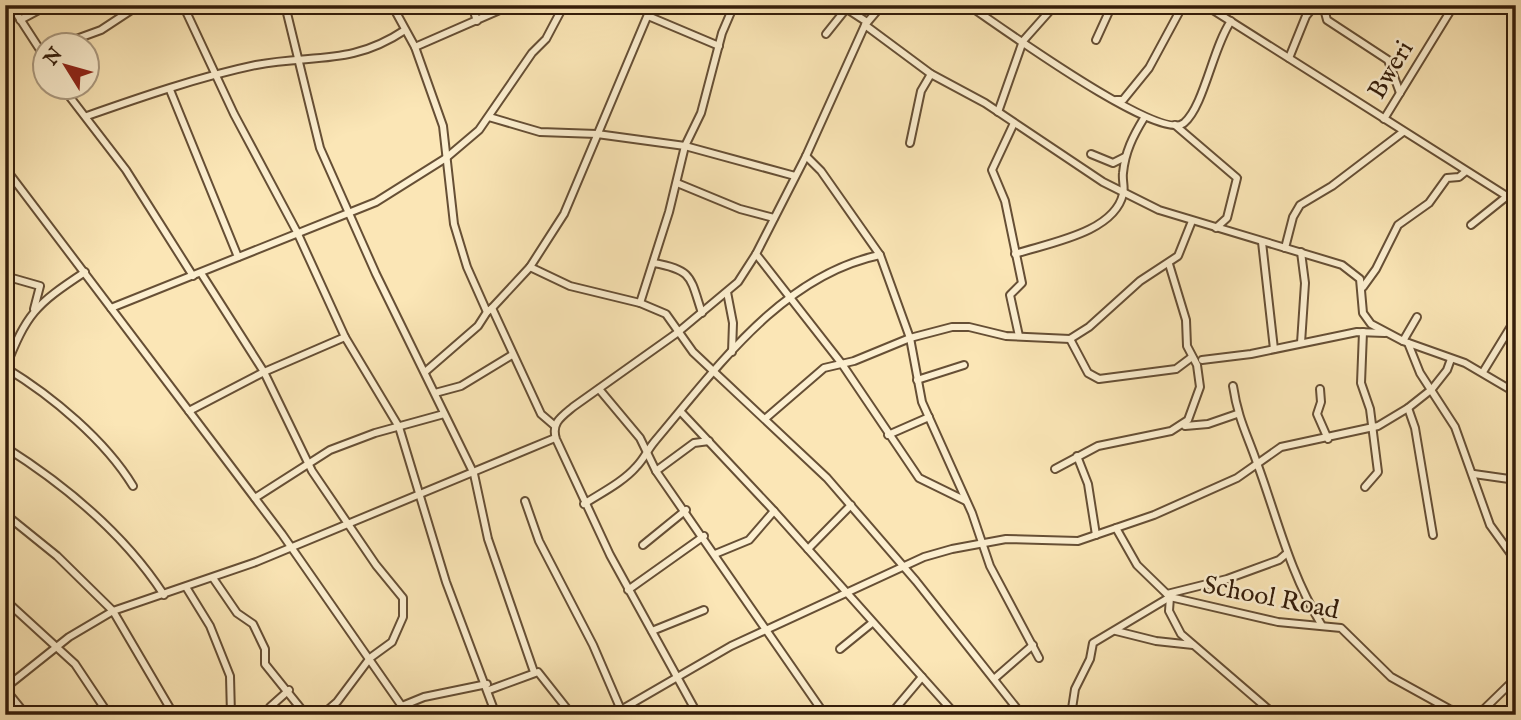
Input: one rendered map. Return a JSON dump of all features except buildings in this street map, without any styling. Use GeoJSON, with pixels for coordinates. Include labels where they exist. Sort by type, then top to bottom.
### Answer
{"type":"FeatureCollection","features":[{"type":"Feature","properties":{"kind":"street"},"geometry":{"type":"LineString","coordinates":[[12,5],[32,37]]}},
{"type":"Feature","properties":{"kind":"street"},"geometry":{"type":"LineString","coordinates":[[20,20],[48,5]]}},
{"type":"Feature","properties":{"kind":"street"},"geometry":{"type":"LineString","coordinates":[[96,32],[139,5]]}},
{"type":"Feature","properties":{"kind":"street"},"geometry":{"type":"LineString","coordinates":[[183,5],[215,77],[297,232],[345,337],[398,427],[456,610],[488,687],[496,715]]}},
{"type":"Feature","properties":{"kind":"street"},"geometry":{"type":"LineString","coordinates":[[285,5],[320,148],[348,215],[474,474],[488,539],[534,671]]}},
{"type":"Feature","properties":{"kind":"street"},"geometry":{"type":"LineString","coordinates":[[392,5],[415,47],[443,126],[454,224],[467,267],[541,414],[555,426]]}},
{"type":"Feature","properties":{"kind":"street"},"geometry":{"type":"LineString","coordinates":[[472,5],[477,21]]}},
{"type":"Feature","properties":{"kind":"street"},"geometry":{"type":"LineString","coordinates":[[415,47],[511,5]]}},
{"type":"Feature","properties":{"kind":"street"},"geometry":{"type":"LineString","coordinates":[[111,308],[297,232],[348,215],[376,202],[446,158],[480,130],[532,53],[546,39],[564,5]]}},
{"type":"Feature","properties":{"kind":"street"},"geometry":{"type":"LineString","coordinates":[[425,372],[478,326],[489,310],[530,267],[576,190],[652,5]]}},
{"type":"Feature","properties":{"kind":"street"},"geometry":{"type":"LineString","coordinates":[[640,303],[677,183],[685,146],[701,113],[719,46],[734,5]]}},
{"type":"Feature","properties":{"kind":"street"},"geometry":{"type":"LineString","coordinates":[[698,715],[628,590],[584,504],[555,438],[555,426],[573,407],[677,333],[727,292],[756,254],[806,156],[866,23],[882,5]]}},
{"type":"Feature","properties":{"kind":"street"},"geometry":{"type":"LineString","coordinates":[[968,5],[1065,72],[1144,118],[1175,125],[1184,123],[1195,106],[1220,39],[1231,21]]}},
{"type":"Feature","properties":{"kind":"street"},"geometry":{"type":"LineString","coordinates":[[998,112],[1023,41],[1055,5]]}},
{"type":"Feature","properties":{"kind":"street"},"geometry":{"type":"LineString","coordinates":[[1096,40],[1112,5]]}},
{"type":"Feature","properties":{"kind":"street"},"geometry":{"type":"LineString","coordinates":[[1114,100],[1122,100],[1149,68],[1183,5]]}},
{"type":"Feature","properties":{"kind":"street"},"geometry":{"type":"LineString","coordinates":[[1205,5],[1516,202]]}},
{"type":"Feature","properties":{"kind":"street"},"geometry":{"type":"LineString","coordinates":[[1289,58],[1306,16],[1315,5]]}},
{"type":"Feature","properties":{"kind":"street"},"geometry":{"type":"LineString","coordinates":[[1323,5],[1327,20],[1388,60],[1400,93]]}},
{"type":"Feature","properties":{"kind":"street","name":"Bweri"},"geometry":{"type":"LineString","coordinates":[[1384,119],[1454,5]]}},
{"type":"Feature","properties":{"kind":"street"},"geometry":{"type":"LineString","coordinates":[[827,34],[844,7],[931,74],[998,112],[1103,182],[1159,210],[1342,265],[1356,274],[1363,287],[1365,317],[1385,333],[1483,372],[1516,393]]}},
{"type":"Feature","properties":{"kind":"street"},"geometry":{"type":"LineString","coordinates":[[648,16],[719,46]]}},
{"type":"Feature","properties":{"kind":"street"},"geometry":{"type":"LineString","coordinates":[[87,116],[254,66],[354,55],[382,46],[405,30]]}},
{"type":"Feature","properties":{"kind":"street"},"geometry":{"type":"LineString","coordinates":[[910,143],[921,91],[931,74]]}},
{"type":"Feature","properties":{"kind":"street"},"geometry":{"type":"LineString","coordinates":[[170,90],[237,257]]}},
{"type":"Feature","properties":{"kind":"street"},"geometry":{"type":"LineString","coordinates":[[75,102],[139,190],[193,276]]}},
{"type":"Feature","properties":{"kind":"street"},"geometry":{"type":"LineString","coordinates":[[489,117],[540,132],[597,134],[685,146],[795,176]]}},
{"type":"Feature","properties":{"kind":"street"},"geometry":{"type":"LineString","coordinates":[[1015,254],[1090,230],[1106,221],[1116,211],[1125,191],[1125,158],[1144,118]]}},
{"type":"Feature","properties":{"kind":"street"},"geometry":{"type":"LineString","coordinates":[[1014,123],[992,170],[1005,201],[1022,283],[1011,293],[1010,298],[1019,336]]}},
{"type":"Feature","properties":{"kind":"street"},"geometry":{"type":"LineString","coordinates":[[1175,125],[1237,178],[1227,218],[1216,228]]}},
{"type":"Feature","properties":{"kind":"street"},"geometry":{"type":"LineString","coordinates":[[1286,248],[1293,217],[1300,205],[1332,186],[1403,132]]}},
{"type":"Feature","properties":{"kind":"street"},"geometry":{"type":"LineString","coordinates":[[1091,154],[1110,163],[1125,158]]}},
{"type":"Feature","properties":{"kind":"street"},"geometry":{"type":"LineString","coordinates":[[806,156],[821,171],[880,255],[910,338],[917,380],[929,417],[967,501],[995,576],[1039,658]]}},
{"type":"Feature","properties":{"kind":"street"},"geometry":{"type":"LineString","coordinates":[[5,168],[292,548],[407,714]]}},
{"type":"Feature","properties":{"kind":"street"},"geometry":{"type":"LineString","coordinates":[[1363,287],[1376,270],[1398,225],[1429,203],[1447,178],[1460,177],[1465,172]]}},
{"type":"Feature","properties":{"kind":"street"},"geometry":{"type":"LineString","coordinates":[[677,183],[740,209],[774,218]]}},
{"type":"Feature","properties":{"kind":"street"},"geometry":{"type":"LineString","coordinates":[[1471,225],[1506,197]]}},
{"type":"Feature","properties":{"kind":"street"},"geometry":{"type":"LineString","coordinates":[[766,418],[815,374],[910,338],[960,326],[991,334],[1070,339],[1089,327],[1139,281],[1169,264],[1182,249],[1192,221]]}},
{"type":"Feature","properties":{"kind":"street"},"geometry":{"type":"LineString","coordinates":[[1262,242],[1274,349]]}},
{"type":"Feature","properties":{"kind":"street"},"geometry":{"type":"LineString","coordinates":[[1301,252],[1305,283],[1301,344]]}},
{"type":"Feature","properties":{"kind":"street"},"geometry":{"type":"LineString","coordinates":[[756,254],[842,364],[922,482],[967,501]]}},
{"type":"Feature","properties":{"kind":"street"},"geometry":{"type":"LineString","coordinates":[[584,504],[635,468],[732,352],[791,296],[834,268],[880,255]]}},
{"type":"Feature","properties":{"kind":"street"},"geometry":{"type":"LineString","coordinates":[[654,262],[679,267],[686,274],[702,313]]}},
{"type":"Feature","properties":{"kind":"street"},"geometry":{"type":"LineString","coordinates":[[1169,264],[1186,320],[1187,346],[1200,389],[1195,406],[1183,425]]}},
{"type":"Feature","properties":{"kind":"street"},"geometry":{"type":"LineString","coordinates":[[530,267],[570,286],[640,303],[666,314],[677,333],[766,418],[851,505],[1022,715]]}},
{"type":"Feature","properties":{"kind":"street"},"geometry":{"type":"LineString","coordinates":[[85,272],[34,310],[19,331],[5,368],[27,382],[98,440],[119,463],[133,486]]}},
{"type":"Feature","properties":{"kind":"street"},"geometry":{"type":"LineString","coordinates":[[201,273],[264,372],[308,464],[376,565],[404,598],[403,618],[397,634],[370,658],[337,702],[322,715]]}},
{"type":"Feature","properties":{"kind":"street"},"geometry":{"type":"LineString","coordinates":[[5,276],[40,286],[34,310]]}},
{"type":"Feature","properties":{"kind":"street"},"geometry":{"type":"LineString","coordinates":[[727,292],[733,323],[732,352]]}},
{"type":"Feature","properties":{"kind":"street"},"geometry":{"type":"LineString","coordinates":[[1417,317],[1406,342],[1418,369],[1453,422],[1474,474],[1487,519],[1516,561]]}},
{"type":"Feature","properties":{"kind":"street"},"geometry":{"type":"LineString","coordinates":[[1483,372],[1516,318]]}},
{"type":"Feature","properties":{"kind":"street"},"geometry":{"type":"LineString","coordinates":[[1202,360],[1363,332],[1385,333]]}},
{"type":"Feature","properties":{"kind":"street"},"geometry":{"type":"LineString","coordinates":[[1363,332],[1361,383],[1372,429],[1378,473],[1365,487]]}},
{"type":"Feature","properties":{"kind":"street"},"geometry":{"type":"LineString","coordinates":[[189,411],[264,372],[345,337]]}},
{"type":"Feature","properties":{"kind":"street"},"geometry":{"type":"LineString","coordinates":[[1070,339],[1088,373],[1098,379],[1176,369],[1192,357]]}},
{"type":"Feature","properties":{"kind":"street"},"geometry":{"type":"LineString","coordinates":[[5,344],[13,347]]}},
{"type":"Feature","properties":{"kind":"street"},"geometry":{"type":"LineString","coordinates":[[435,393],[461,386],[512,355]]}},
{"type":"Feature","properties":{"kind":"street"},"geometry":{"type":"LineString","coordinates":[[612,715],[676,677],[845,591],[901,567],[952,549],[983,542],[1030,539],[1069,542],[1096,535],[1195,499],[1258,464],[1281,447],[1372,429],[1408,408],[1432,389],[1451,359]]}},
{"type":"Feature","properties":{"kind":"street"},"geometry":{"type":"LineString","coordinates":[[917,380],[964,365]]}},
{"type":"Feature","properties":{"kind":"street"},"geometry":{"type":"LineString","coordinates":[[1233,387],[1237,414],[1258,464],[1296,581],[1321,624]]}},
{"type":"Feature","properties":{"kind":"street"},"geometry":{"type":"LineString","coordinates":[[1320,389],[1321,402],[1317,414],[1328,439]]}},
{"type":"Feature","properties":{"kind":"street"},"geometry":{"type":"LineString","coordinates":[[599,390],[648,451],[656,471],[686,510],[825,715]]}},
{"type":"Feature","properties":{"kind":"street"},"geometry":{"type":"LineString","coordinates":[[1408,408],[1415,429],[1433,535]]}},
{"type":"Feature","properties":{"kind":"street"},"geometry":{"type":"LineString","coordinates":[[681,412],[774,511],[956,715]]}},
{"type":"Feature","properties":{"kind":"street"},"geometry":{"type":"LineString","coordinates":[[255,498],[308,464],[351,442],[444,414]]}},
{"type":"Feature","properties":{"kind":"street"},"geometry":{"type":"LineString","coordinates":[[1055,469],[1097,446],[1183,425],[1208,424],[1237,414]]}},
{"type":"Feature","properties":{"kind":"street"},"geometry":{"type":"LineString","coordinates":[[888,435],[929,417]]}},
{"type":"Feature","properties":{"kind":"street"},"geometry":{"type":"LineString","coordinates":[[26,715],[5,689],[55,648],[113,611],[292,548],[555,438]]}},
{"type":"Feature","properties":{"kind":"street"},"geometry":{"type":"LineString","coordinates":[[656,471],[694,443],[709,441]]}},
{"type":"Feature","properties":{"kind":"street"},"geometry":{"type":"LineString","coordinates":[[5,446],[82,505],[136,558],[164,595]]}},
{"type":"Feature","properties":{"kind":"street"},"geometry":{"type":"LineString","coordinates":[[1077,456],[1088,484],[1096,535]]}},
{"type":"Feature","properties":{"kind":"street"},"geometry":{"type":"LineString","coordinates":[[1474,474],[1516,480]]}},
{"type":"Feature","properties":{"kind":"street"},"geometry":{"type":"LineString","coordinates":[[525,501],[539,541],[593,645],[621,710]]}},
{"type":"Feature","properties":{"kind":"street"},"geometry":{"type":"LineString","coordinates":[[808,549],[851,505]]}},
{"type":"Feature","properties":{"kind":"street"},"geometry":{"type":"LineString","coordinates":[[643,545],[686,510]]}},
{"type":"Feature","properties":{"kind":"street"},"geometry":{"type":"LineString","coordinates":[[715,554],[749,540],[774,511]]}},
{"type":"Feature","properties":{"kind":"street"},"geometry":{"type":"LineString","coordinates":[[5,514],[57,556],[113,611],[174,715]]}},
{"type":"Feature","properties":{"kind":"street","name":"School Road"},"geometry":{"type":"LineString","coordinates":[[1116,528],[1137,565],[1169,596],[1278,622],[1321,624],[1347,632],[1391,677],[1449,709],[1467,715]]}},
{"type":"Feature","properties":{"kind":"street"},"geometry":{"type":"LineString","coordinates":[[628,590],[704,536]]}},
{"type":"Feature","properties":{"kind":"street"},"geometry":{"type":"LineString","coordinates":[[1071,715],[1075,689],[1090,659],[1091,646],[1097,639],[1116,631],[1169,596],[1227,579],[1279,560],[1286,554]]}},
{"type":"Feature","properties":{"kind":"street"},"geometry":{"type":"LineString","coordinates":[[213,578],[237,614],[253,624],[265,649],[265,664],[289,690],[306,715]]}},
{"type":"Feature","properties":{"kind":"street"},"geometry":{"type":"LineString","coordinates":[[186,587],[210,626],[230,676],[231,715]]}},
{"type":"Feature","properties":{"kind":"street"},"geometry":{"type":"LineString","coordinates":[[1169,596],[1168,604],[1174,623],[1193,645],[1242,683],[1260,704],[1275,715]]}},
{"type":"Feature","properties":{"kind":"street"},"geometry":{"type":"LineString","coordinates":[[5,600],[80,671],[109,715]]}},
{"type":"Feature","properties":{"kind":"street"},"geometry":{"type":"LineString","coordinates":[[652,631],[673,620],[704,610]]}},
{"type":"Feature","properties":{"kind":"street"},"geometry":{"type":"LineString","coordinates":[[839,649],[872,623]]}},
{"type":"Feature","properties":{"kind":"street"},"geometry":{"type":"LineString","coordinates":[[1116,631],[1156,642],[1193,645]]}},
{"type":"Feature","properties":{"kind":"street"},"geometry":{"type":"LineString","coordinates":[[995,679],[1033,645]]}},
{"type":"Feature","properties":{"kind":"street"},"geometry":{"type":"LineString","coordinates":[[402,706],[424,697],[488,687],[534,671],[541,673],[572,715]]}},
{"type":"Feature","properties":{"kind":"street"},"geometry":{"type":"LineString","coordinates":[[890,715],[922,677]]}},
{"type":"Feature","properties":{"kind":"street"},"geometry":{"type":"LineString","coordinates":[[1478,715],[1516,678]]}},
{"type":"Feature","properties":{"kind":"street"},"geometry":{"type":"LineString","coordinates":[[270,707],[289,690]]}},
{"type":"Feature","properties":{"kind":"street"},"geometry":{"type":"LineString","coordinates":[[631,706],[635,715]]}}]}
